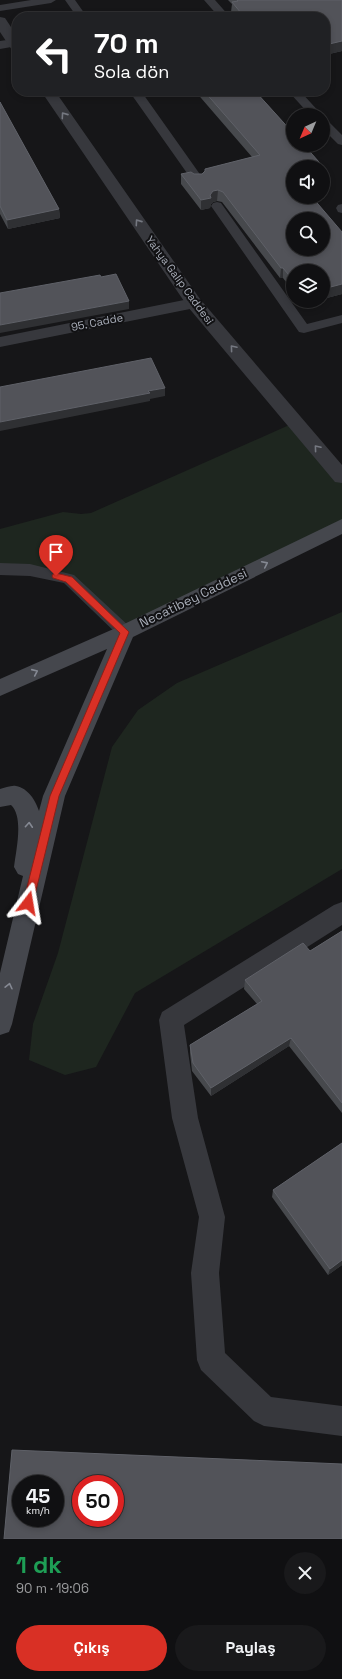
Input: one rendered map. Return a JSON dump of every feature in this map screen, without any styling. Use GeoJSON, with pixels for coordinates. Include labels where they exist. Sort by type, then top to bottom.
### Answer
{"type":"FeatureCollection","features":[{"type":"Feature","properties":{"kind":"main road","name":"Necatibey Caddesi"},"geometry":{"type":"LineString","coordinates":[[0,688],[125,632],[342,526]]}},
{"type":"Feature","properties":{"kind":"main road"},"geometry":{"type":"LineString","coordinates":[[0,1024],[54,796],[125,632]]}},
{"type":"Feature","properties":{"kind":"main road"},"geometry":{"type":"LineString","coordinates":[[0,798],[15,795],[26,805],[30,818],[21,934]]}},
{"type":"Feature","properties":{"kind":"street"},"geometry":{"type":"LineString","coordinates":[[0,21],[12,39]]}},
{"type":"Feature","properties":{"kind":"street"},"geometry":{"type":"LineString","coordinates":[[0,45],[12,45]]}},
{"type":"Feature","properties":{"kind":"street","name":"Yahya Galip Caddesi"},"geometry":{"type":"LineString","coordinates":[[51,96],[194,303],[342,477]]}},
{"type":"Feature","properties":{"kind":"street","name":"95. Cadde"},"geometry":{"type":"LineString","coordinates":[[0,342],[194,303]]}},
{"type":"Feature","properties":{"kind":"street"},"geometry":{"type":"LineString","coordinates":[[338,1417],[264,1411],[211,1360],[205,1273],[212,1217],[185,1118],[171,1020],[342,912]]}},
{"type":"Feature","properties":{"kind":"lane"},"geometry":{"type":"LineString","coordinates":[[0,8],[51,0]]}},
{"type":"Feature","properties":{"kind":"lane"},"geometry":{"type":"LineString","coordinates":[[70,0],[78,12]]}},
{"type":"Feature","properties":{"kind":"lane"},"geometry":{"type":"LineString","coordinates":[[209,0],[220,12]]}},
{"type":"Feature","properties":{"kind":"lane"},"geometry":{"type":"LineString","coordinates":[[139,96],[198,180]]}},
{"type":"Feature","properties":{"kind":"lane"},"geometry":{"type":"LineString","coordinates":[[299,96],[310,108]]}},
{"type":"Feature","properties":{"kind":"lane"},"geometry":{"type":"LineString","coordinates":[[330,129],[342,142]]}},
{"type":"Feature","properties":{"kind":"lane"},"geometry":{"type":"LineString","coordinates":[[217,206],[304,328],[342,319]]}},
{"type":"Feature","properties":{"kind":"lane"},"geometry":{"type":"LineString","coordinates":[[0,569],[30,570],[69,580],[125,632]]}},
{"type":"Feature","properties":{"kind":"shaded area"},"geometry":{"type":"Polygon","coordinates":[[[296,422],[342,477],[342,526],[125,632],[69,579],[0,569],[0,529],[63,512],[81,514],[91,513],[296,422]]]}},
{"type":"Feature","properties":{"kind":"shaded area"},"geometry":{"type":"Polygon","coordinates":[[[342,612],[342,869],[135,993],[96,1067],[65,1075],[29,1060],[33,1024],[58,953],[112,747],[138,710],[177,683],[342,612]]]}},
{"type":"Feature","properties":{"kind":"building"},"geometry":{"type":"Polygon","coordinates":[[[237,0],[342,0],[342,41],[330,44],[330,12],[240,12],[232,2],[238,1],[237,0]]]}},
{"type":"Feature","properties":{"kind":"building"},"geometry":{"type":"Polygon","coordinates":[[[208,96],[260,96],[286,125],[286,152],[310,152],[317,160],[286,160],[286,204],[318,204],[325,212],[286,212],[286,256],[330,256],[330,218],[342,232],[342,284],[330,287],[330,264],[286,264],[286,272],[281,268],[223,192],[218,190],[213,191],[210,195],[211,198],[201,200],[181,174],[191,172],[194,174],[202,174],[205,169],[260,155],[208,96]]]}},
{"type":"Feature","properties":{"kind":"building"},"geometry":{"type":"Polygon","coordinates":[[[0,102],[59,209],[7,220],[0,206],[0,102]]]}},
{"type":"Feature","properties":{"kind":"building"},"geometry":{"type":"Polygon","coordinates":[[[116,274],[129,301],[0,325],[0,293],[100,275],[101,277],[116,274]]]}},
{"type":"Feature","properties":{"kind":"building"},"geometry":{"type":"Polygon","coordinates":[[[151,358],[165,388],[148,391],[150,393],[0,422],[0,387],[151,358]]]}},
{"type":"Feature","properties":{"kind":"building"},"geometry":{"type":"Polygon","coordinates":[[[342,931],[342,1103],[291,1038],[211,1088],[193,1063],[190,1045],[262,1001],[245,980],[303,943],[310,951],[342,931]]]}},
{"type":"Feature","properties":{"kind":"building"},"geometry":{"type":"Polygon","coordinates":[[[342,1143],[342,1260],[330,1269],[273,1190],[342,1143]]]}},
{"type":"Feature","properties":{"kind":"building"},"geometry":{"type":"Polygon","coordinates":[[[12,1450],[342,1464],[342,1539],[4,1539],[12,1450]]]}},
{"type":"Feature","properties":{"kind":"route"},"geometry":{"type":"LineString","coordinates":[[28,903],[54,796],[125,632],[69,580],[56,576]]}}]}
